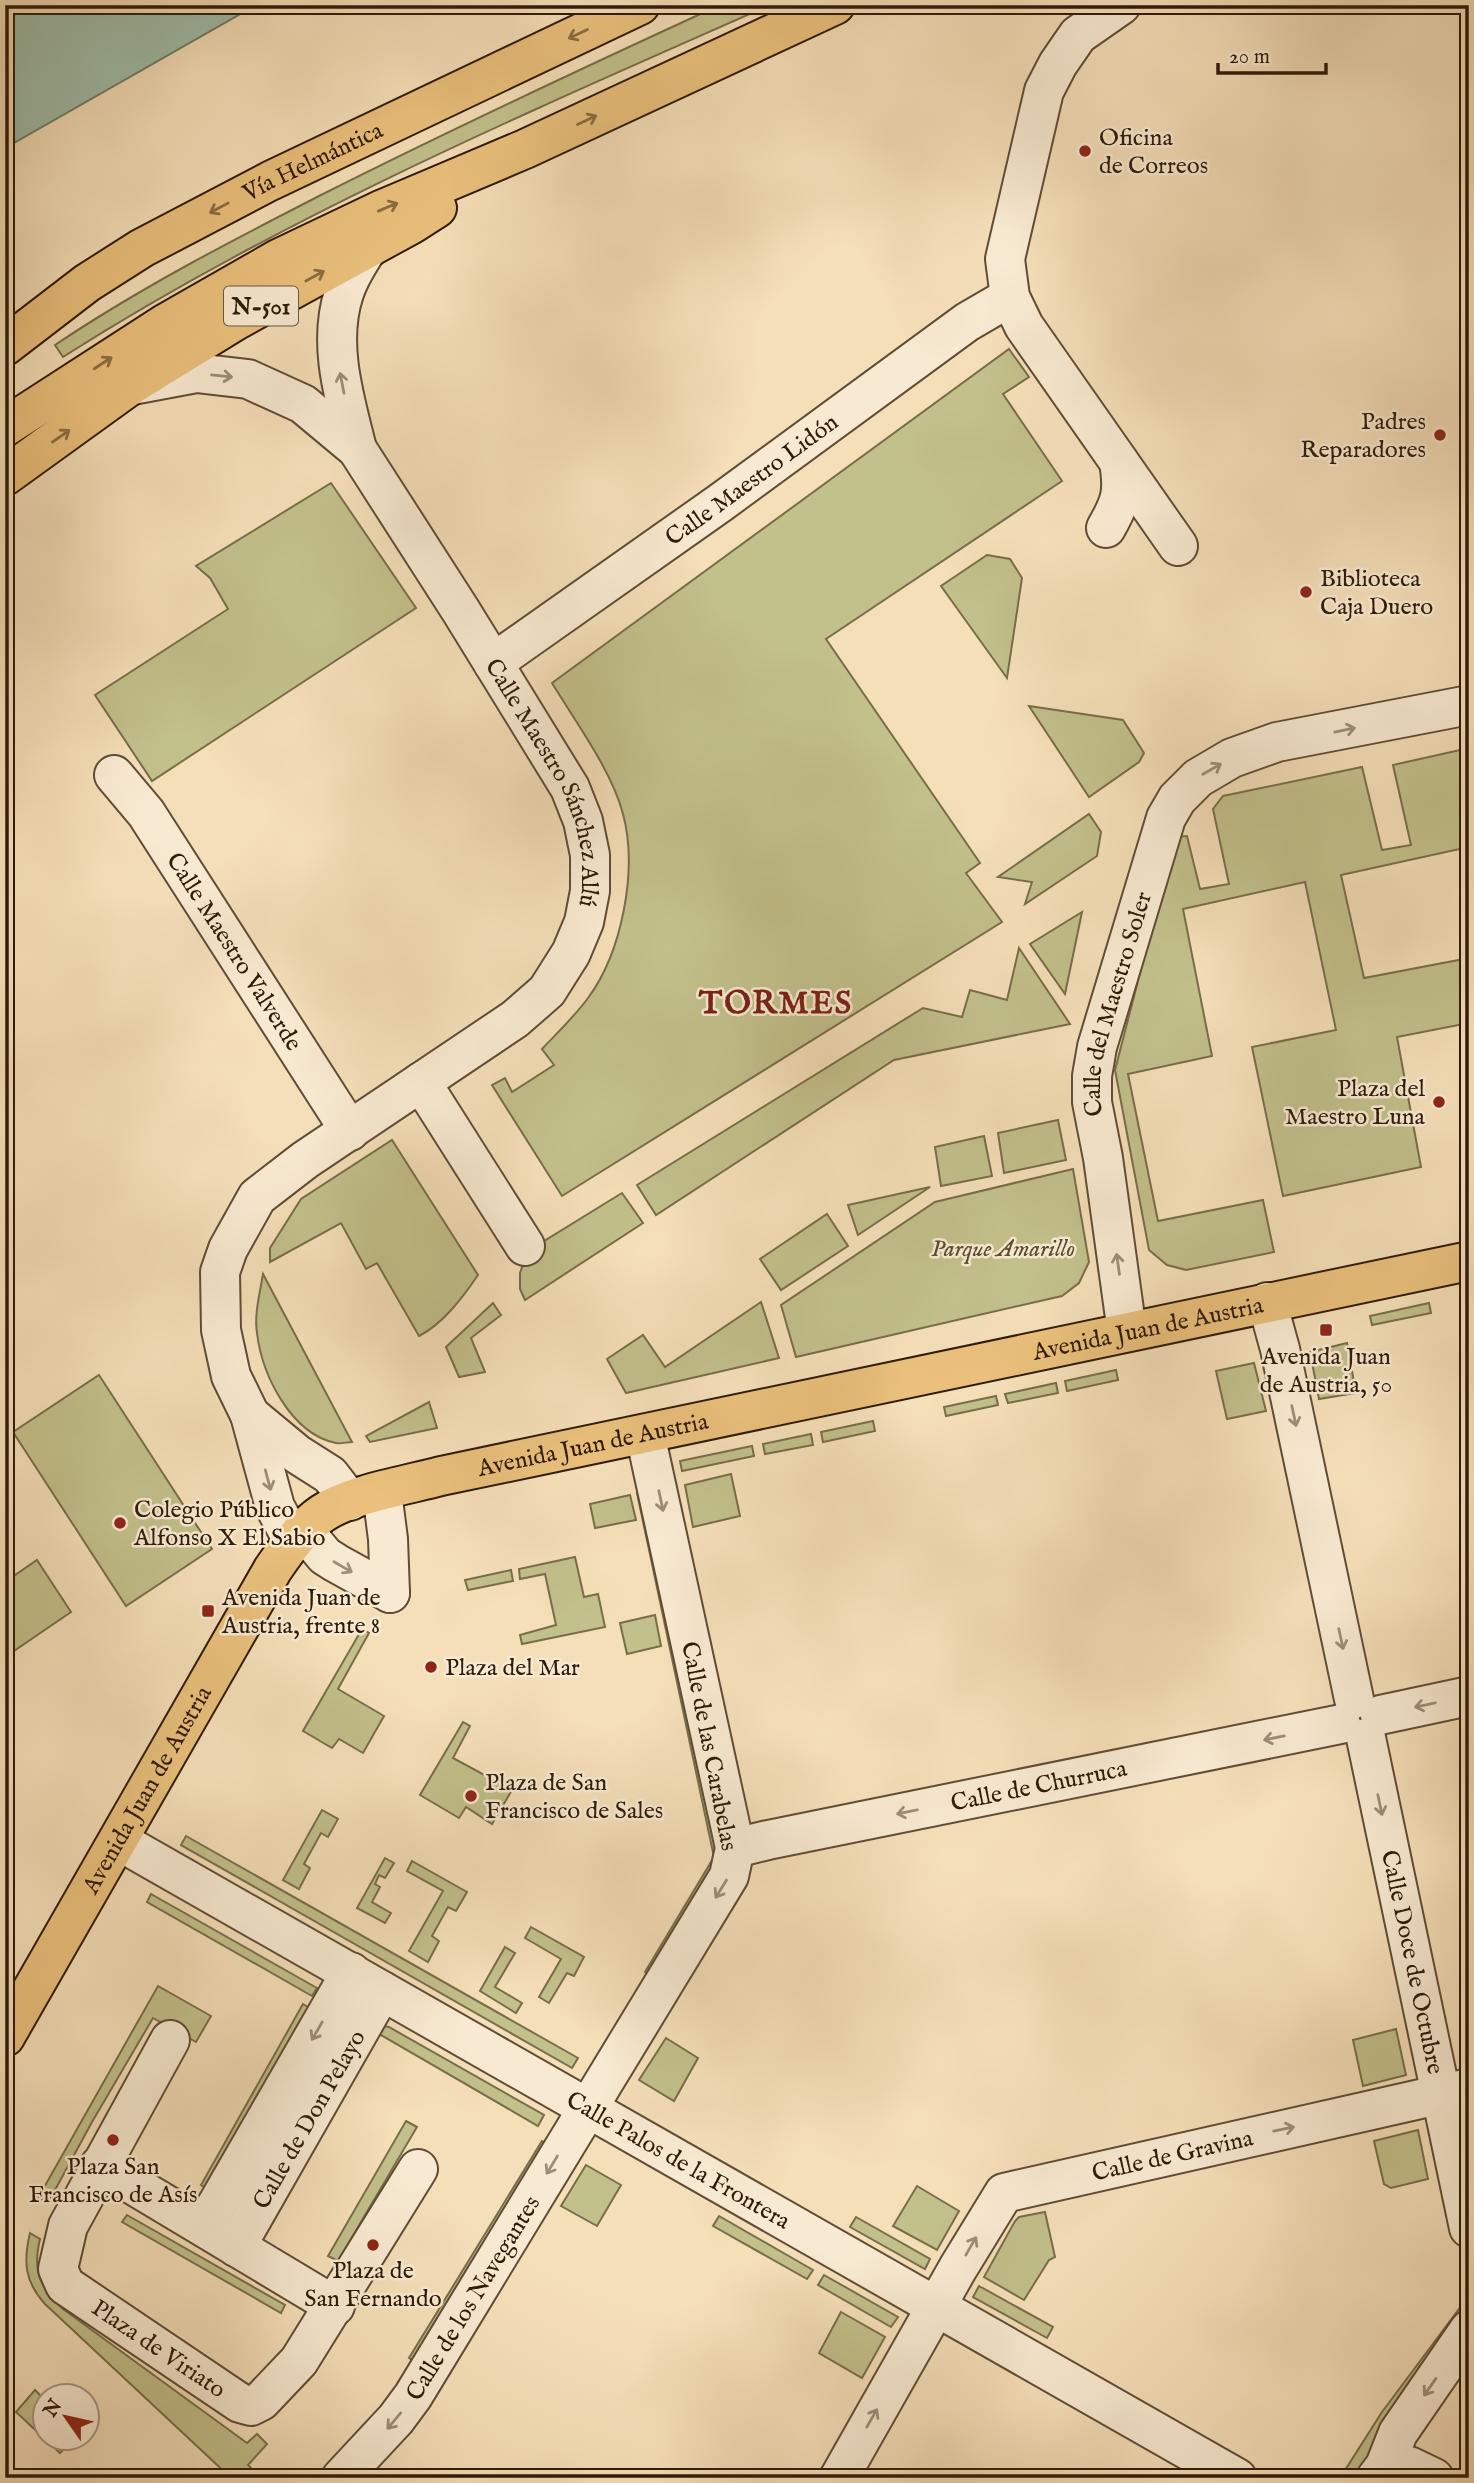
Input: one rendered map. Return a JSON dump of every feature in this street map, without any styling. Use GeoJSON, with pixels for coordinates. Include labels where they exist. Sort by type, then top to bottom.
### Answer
{"type":"FeatureCollection","features":[{"type":"Feature","properties":{"kind":"main road","name":"Vía Helmántica"},"geometry":{"type":"LineString","coordinates":[[5,346],[87,283],[142,248],[270,181],[640,5]]}},
{"type":"Feature","properties":{"kind":"main road","name":"N-501"},"geometry":{"type":"LineString","coordinates":[[5,427],[166,323],[278,259],[383,209],[525,149],[835,5]]}},
{"type":"Feature","properties":{"kind":"main road","name":"N-501"},"geometry":{"type":"LineString","coordinates":[[5,475],[131,385],[235,320],[412,224],[525,149]]}},
{"type":"Feature","properties":{"kind":"main road"},"geometry":{"type":"LineString","coordinates":[[5,326],[87,283]]}},
{"type":"Feature","properties":{"kind":"main road","name":"Avenida Juan de Austria"},"geometry":{"type":"LineString","coordinates":[[5,2037],[273,1569],[298,1536],[323,1513],[366,1496],[441,1476],[1469,1261]]}},
{"type":"Feature","properties":{"kind":"street"},"geometry":{"type":"LineString","coordinates":[[1121,5],[1078,36],[1058,64],[1044,91],[1004,259],[1010,297],[1024,326],[1178,545]]}},
{"type":"Feature","properties":{"kind":"street","name":"Calle Maestro Sánchez Allú"},"geometry":{"type":"LineString","coordinates":[[357,449],[341,379],[337,341],[342,296],[353,271],[370,245]]}},
{"type":"Feature","properties":{"kind":"street","name":"Calle Maestro Lidón"},"geometry":{"type":"LineString","coordinates":[[493,663],[720,503],[967,322],[1010,297]]}},
{"type":"Feature","properties":{"kind":"street","name":"Calle Maestro Sánchez Allú"},"geometry":{"type":"LineString","coordinates":[[131,385],[196,373],[248,379],[303,404],[357,449],[570,788],[583,821],[590,855],[590,891],[584,922],[571,953],[547,990],[515,1019],[305,1160],[257,1197],[228,1249],[220,1272],[221,1331],[231,1376],[250,1415]]}},
{"type":"Feature","properties":{"kind":"street"},"geometry":{"type":"LineString","coordinates":[[1106,528],[1119,506],[1123,487],[1119,462]]}},
{"type":"Feature","properties":{"kind":"street","name":"Calle del Maestro Soler"},"geometry":{"type":"LineString","coordinates":[[1127,1332],[1103,1158],[1092,1102],[1092,1076],[1097,1046],[1166,818],[1177,799],[1198,778],[1231,758],[1277,742],[1469,705]]}},
{"type":"Feature","properties":{"kind":"street","name":"Calle Maestro Valverde"},"geometry":{"type":"LineString","coordinates":[[114,775],[146,813],[350,1131]]}},
{"type":"Feature","properties":{"kind":"street"},"geometry":{"type":"LineString","coordinates":[[421,1082],[525,1246]]}},
{"type":"Feature","properties":{"kind":"street","name":"Calle Doce de Octubre"},"geometry":{"type":"LineString","coordinates":[[1266,1302],[1280,1349],[1360,1719],[1455,2091],[1469,2228]]}},
{"type":"Feature","properties":{"kind":"street"},"geometry":{"type":"LineString","coordinates":[[250,1415],[297,1454],[366,1496],[388,1539],[390,1593],[336,1563],[298,1536],[275,1507],[250,1415]]}},
{"type":"Feature","properties":{"kind":"street","name":"Calle de las Carabelas"},"geometry":{"type":"LineString","coordinates":[[587,2107],[729,1876],[735,1848],[645,1434]]}},
{"type":"Feature","properties":{"kind":"street","name":"Calle de Churruca"},"geometry":{"type":"LineString","coordinates":[[735,1848],[1469,1696]]}},
{"type":"Feature","properties":{"kind":"street","name":"Calle Palos de la Frontera"},"geometry":{"type":"LineString","coordinates":[[119,1841],[1237,2478]]}},
{"type":"Feature","properties":{"kind":"street","name":"Calle de Don Pelayo"},"geometry":{"type":"LineString","coordinates":[[220,2237],[366,1981]]}},
{"type":"Feature","properties":{"kind":"street"},"geometry":{"type":"LineString","coordinates":[[170,2040],[100,2165],[335,2305],[418,2169]]}},
{"type":"Feature","properties":{"kind":"street","name":"Calle de Gravina"},"geometry":{"type":"LineString","coordinates":[[839,2478],[1004,2193],[1455,2091]]}},
{"type":"Feature","properties":{"kind":"street","name":"Calle de los Navegantes"},"geometry":{"type":"LineString","coordinates":[[341,2478],[396,2419],[413,2396],[587,2107]]}},
{"type":"Feature","properties":{"kind":"street","name":"Plaza de Viriato"},"geometry":{"type":"LineString","coordinates":[[100,2165],[68,2226],[58,2269],[65,2285],[240,2403],[251,2406],[261,2401],[299,2361],[335,2305]]}},
{"type":"Feature","properties":{"kind":"street"},"geometry":{"type":"LineString","coordinates":[[1381,2472],[1398,2433],[1469,2330]]}},
{"type":"Feature","properties":{"kind":"street"},"geometry":{"type":"LineString","coordinates":[[1381,2472],[1409,2466],[1434,2478]]}},
{"type":"Feature","properties":{"kind":"green space"},"geometry":{"type":"Polygon","coordinates":[[[720,5],[770,5],[499,126],[321,211],[148,305],[63,357],[55,345],[220,247],[323,194],[720,5]]]}},
{"type":"Feature","properties":{"kind":"green space"},"geometry":{"type":"Polygon","coordinates":[[[1009,349],[1029,377],[1003,394],[1062,481],[826,639],[980,863],[966,873],[1002,922],[562,1196],[492,1085],[505,1078],[512,1092],[554,1065],[542,1049],[588,998],[610,958],[624,910],[629,860],[627,836],[618,798],[592,747],[552,683],[1009,349]]]}},
{"type":"Feature","properties":{"kind":"green space"},"geometry":{"type":"Polygon","coordinates":[[[331,483],[416,608],[152,781],[95,695],[228,609],[210,578],[196,566],[331,483]]]}},
{"type":"Feature","properties":{"kind":"green space"},"geometry":{"type":"Polygon","coordinates":[[[987,555],[1010,559],[1022,578],[1007,678],[941,586],[987,555]]]}},
{"type":"Feature","properties":{"kind":"green space"},"geometry":{"type":"Polygon","coordinates":[[[1029,706],[1123,720],[1144,753],[1139,762],[1089,797],[1029,706]]]}},
{"type":"Feature","properties":{"kind":"green space"},"geometry":{"type":"Polygon","coordinates":[[[1469,748],[1469,847],[1341,875],[1364,978],[1469,958],[1469,1023],[1397,1037],[1421,1167],[1283,1196],[1252,1047],[1336,1030],[1305,882],[1183,909],[1212,1056],[1128,1074],[1158,1221],[1263,1200],[1274,1252],[1186,1270],[1167,1265],[1149,1250],[1115,1070],[1175,837],[1187,836],[1200,889],[1229,884],[1213,809],[1223,796],[1362,767],[1382,850],[1411,845],[1393,765],[1469,748]]]}},
{"type":"Feature","properties":{"kind":"green space"},"geometry":{"type":"Polygon","coordinates":[[[1089,814],[1101,832],[1097,856],[1025,904],[1032,882],[998,877],[1089,814]]]}},
{"type":"Feature","properties":{"kind":"green space"},"geometry":{"type":"Polygon","coordinates":[[[1082,912],[1065,994],[1030,944],[1082,912]]]}},
{"type":"Feature","properties":{"kind":"green space"},"geometry":{"type":"Polygon","coordinates":[[[1019,948],[1070,1024],[894,1060],[656,1215],[637,1185],[923,1008],[962,1017],[970,990],[1007,1000],[1019,948]]]}},
{"type":"Feature","properties":{"kind":"green space"},"geometry":{"type":"Polygon","coordinates":[[[1058,1120],[1066,1160],[1004,1173],[998,1133],[1058,1120]]]}},
{"type":"Feature","properties":{"kind":"green space"},"geometry":{"type":"Polygon","coordinates":[[[984,1136],[992,1176],[941,1186],[935,1147],[984,1136]]]}},
{"type":"Feature","properties":{"kind":"green space"},"geometry":{"type":"Polygon","coordinates":[[[392,1140],[478,1275],[444,1317],[419,1336],[377,1263],[366,1269],[341,1223],[270,1262],[270,1248],[301,1199],[392,1140]]]}},
{"type":"Feature","properties":{"kind":"green space","name":"Parque Amarillo"},"geometry":{"type":"Polygon","coordinates":[[[1073,1169],[1089,1262],[1079,1283],[1062,1296],[796,1357],[781,1305],[935,1202],[1073,1169]]]}},
{"type":"Feature","properties":{"kind":"green space"},"geometry":{"type":"Polygon","coordinates":[[[930,1187],[858,1235],[848,1205],[930,1187]]]}},
{"type":"Feature","properties":{"kind":"green space"},"geometry":{"type":"Polygon","coordinates":[[[622,1193],[643,1223],[525,1300],[520,1289],[520,1273],[528,1251],[622,1193]]]}},
{"type":"Feature","properties":{"kind":"green space"},"geometry":{"type":"Polygon","coordinates":[[[827,1214],[848,1246],[781,1290],[760,1259],[827,1214]]]}},
{"type":"Feature","properties":{"kind":"green space"},"geometry":{"type":"Polygon","coordinates":[[[263,1274],[352,1442],[336,1443],[305,1428],[272,1384],[260,1349],[256,1326],[263,1274]]]}},
{"type":"Feature","properties":{"kind":"green space"},"geometry":{"type":"Polygon","coordinates":[[[761,1302],[779,1358],[626,1393],[607,1359],[643,1335],[665,1367],[761,1302]]]}},
{"type":"Feature","properties":{"kind":"green space"},"geometry":{"type":"Polygon","coordinates":[[[493,1303],[501,1315],[471,1338],[485,1372],[459,1377],[446,1347],[493,1303]]]}},
{"type":"Feature","properties":{"kind":"green space"},"geometry":{"type":"Polygon","coordinates":[[[1429,1303],[1431,1313],[1372,1325],[1370,1316],[1429,1303]]]}},
{"type":"Feature","properties":{"kind":"green space"},"geometry":{"type":"Polygon","coordinates":[[[1347,1343],[1356,1393],[1319,1399],[1310,1352],[1347,1343]]]}},
{"type":"Feature","properties":{"kind":"green space"},"geometry":{"type":"Polygon","coordinates":[[[1254,1363],[1266,1411],[1227,1419],[1216,1371],[1254,1363]]]}},
{"type":"Feature","properties":{"kind":"green space"},"geometry":{"type":"Polygon","coordinates":[[[1116,1370],[1118,1380],[1067,1391],[1065,1381],[1116,1370]]]}},
{"type":"Feature","properties":{"kind":"green space"},"geometry":{"type":"Polygon","coordinates":[[[99,1375],[212,1549],[126,1606],[13,1432],[99,1375]]]}},
{"type":"Feature","properties":{"kind":"green space"},"geometry":{"type":"Polygon","coordinates":[[[1056,1383],[1058,1393],[1008,1403],[1005,1394],[1056,1383]]]}},
{"type":"Feature","properties":{"kind":"green space"},"geometry":{"type":"Polygon","coordinates":[[[996,1396],[998,1405],[946,1416],[944,1407],[996,1396]]]}},
{"type":"Feature","properties":{"kind":"green space"},"geometry":{"type":"Polygon","coordinates":[[[429,1402],[437,1428],[370,1442],[366,1436],[429,1402]]]}},
{"type":"Feature","properties":{"kind":"green space"},"geometry":{"type":"Polygon","coordinates":[[[873,1421],[875,1431],[823,1442],[821,1432],[873,1421]]]}},
{"type":"Feature","properties":{"kind":"green space"},"geometry":{"type":"Polygon","coordinates":[[[811,1434],[813,1445],[765,1454],[763,1444],[811,1434]]]}},
{"type":"Feature","properties":{"kind":"green space"},"geometry":{"type":"Polygon","coordinates":[[[752,1446],[754,1456],[682,1471],[680,1461],[752,1446]]]}},
{"type":"Feature","properties":{"kind":"green space"},"geometry":{"type":"Polygon","coordinates":[[[731,1474],[740,1516],[693,1527],[685,1485],[731,1474]]]}},
{"type":"Feature","properties":{"kind":"green space"},"geometry":{"type":"Polygon","coordinates":[[[646,1491],[722,1859],[654,1978],[645,1972],[714,1857],[637,1493],[646,1491]]]}},
{"type":"Feature","properties":{"kind":"green space"},"geometry":{"type":"Polygon","coordinates":[[[630,1495],[636,1520],[595,1528],[590,1504],[630,1495]]]}},
{"type":"Feature","properties":{"kind":"green space"},"geometry":{"type":"Polygon","coordinates":[[[575,1557],[584,1597],[598,1594],[605,1627],[522,1644],[520,1635],[556,1625],[545,1574],[520,1579],[519,1569],[575,1557]]]}},
{"type":"Feature","properties":{"kind":"green space"},"geometry":{"type":"Polygon","coordinates":[[[37,1560],[71,1612],[5,1657],[5,1582],[37,1560]]]}},
{"type":"Feature","properties":{"kind":"green space"},"geometry":{"type":"Polygon","coordinates":[[[511,1570],[513,1581],[468,1590],[465,1580],[511,1570]]]}},
{"type":"Feature","properties":{"kind":"green space"},"geometry":{"type":"Polygon","coordinates":[[[655,1615],[661,1646],[627,1654],[620,1623],[655,1615]]]}},
{"type":"Feature","properties":{"kind":"green space"},"geometry":{"type":"Polygon","coordinates":[[[362,1629],[369,1633],[338,1689],[384,1716],[363,1753],[339,1739],[332,1748],[303,1731],[362,1629]]]}},
{"type":"Feature","properties":{"kind":"green space"},"geometry":{"type":"Polygon","coordinates":[[[463,1722],[470,1726],[453,1758],[512,1790],[492,1824],[466,1807],[459,1818],[420,1795],[463,1722]]]}},
{"type":"Feature","properties":{"kind":"green space"},"geometry":{"type":"Polygon","coordinates":[[[322,1810],[338,1819],[328,1837],[321,1833],[304,1864],[310,1868],[299,1889],[283,1880],[322,1810]]]}},
{"type":"Feature","properties":{"kind":"green space"},"geometry":{"type":"Polygon","coordinates":[[[186,1836],[578,2058],[572,2068],[181,1845],[186,1836]]]}},
{"type":"Feature","properties":{"kind":"green space"},"geometry":{"type":"Polygon","coordinates":[[[385,1858],[394,1863],[385,1878],[379,1875],[375,1884],[380,1887],[372,1902],[391,1913],[385,1923],[357,1908],[385,1858]]]}},
{"type":"Feature","properties":{"kind":"green space"},"geometry":{"type":"Polygon","coordinates":[[[412,1861],[467,1892],[456,1911],[448,1907],[432,1936],[439,1941],[428,1962],[409,1951],[443,1891],[407,1871],[412,1861]]]}},
{"type":"Feature","properties":{"kind":"green space"},"geometry":{"type":"Polygon","coordinates":[[[151,1894],[317,1988],[312,1996],[147,1902],[151,1894]]]}},
{"type":"Feature","properties":{"kind":"green space"},"geometry":{"type":"Polygon","coordinates":[[[531,1927],[584,1957],[574,1976],[567,1973],[549,2003],[539,1997],[561,1959],[525,1938],[531,1927]]]}},
{"type":"Feature","properties":{"kind":"green space"},"geometry":{"type":"Polygon","coordinates":[[[505,1947],[515,1953],[495,1987],[522,2003],[516,2013],[480,1991],[505,1947]]]}},
{"type":"Feature","properties":{"kind":"green space"},"geometry":{"type":"Polygon","coordinates":[[[158,1986],[211,2016],[196,2042],[153,2018],[48,2203],[38,2198],[158,1986]]]}},
{"type":"Feature","properties":{"kind":"green space"},"geometry":{"type":"Polygon","coordinates":[[[303,2004],[318,2013],[208,2189],[201,2185],[303,2004]]]}},
{"type":"Feature","properties":{"kind":"green space"},"geometry":{"type":"Polygon","coordinates":[[[382,2026],[389,2027],[544,2115],[538,2126],[374,2031],[382,2026]]]}},
{"type":"Feature","properties":{"kind":"green space"},"geometry":{"type":"Polygon","coordinates":[[[1396,2029],[1406,2075],[1363,2086],[1353,2040],[1396,2029]]]}},
{"type":"Feature","properties":{"kind":"green space"},"geometry":{"type":"Polygon","coordinates":[[[666,2038],[698,2058],[674,2101],[639,2080],[666,2038]]]}},
{"type":"Feature","properties":{"kind":"green space"},"geometry":{"type":"Polygon","coordinates":[[[406,2121],[417,2127],[338,2261],[328,2256],[406,2121]]]}},
{"type":"Feature","properties":{"kind":"green space"},"geometry":{"type":"Polygon","coordinates":[[[1418,2130],[1428,2179],[1391,2188],[1384,2184],[1374,2141],[1418,2130]]]}},
{"type":"Feature","properties":{"kind":"green space"},"geometry":{"type":"Polygon","coordinates":[[[542,2141],[550,2146],[417,2363],[409,2358],[542,2141]]]}},
{"type":"Feature","properties":{"kind":"green space"},"geometry":{"type":"Polygon","coordinates":[[[586,2165],[621,2185],[597,2226],[561,2206],[586,2165]]]}},
{"type":"Feature","properties":{"kind":"green space"},"geometry":{"type":"Polygon","coordinates":[[[917,2186],[959,2211],[937,2250],[893,2226],[917,2186]]]}},
{"type":"Feature","properties":{"kind":"green space"},"geometry":{"type":"Polygon","coordinates":[[[1045,2212],[1055,2257],[1049,2260],[1024,2300],[984,2277],[1015,2221],[1019,2217],[1045,2212]]]}},
{"type":"Feature","properties":{"kind":"green space"},"geometry":{"type":"Polygon","coordinates":[[[127,2215],[285,2305],[281,2313],[122,2222],[127,2215]]]}},
{"type":"Feature","properties":{"kind":"green space"},"geometry":{"type":"Polygon","coordinates":[[[719,2216],[813,2270],[807,2279],[713,2226],[719,2216]]]}},
{"type":"Feature","properties":{"kind":"green space"},"geometry":{"type":"Polygon","coordinates":[[[856,2217],[930,2259],[925,2269],[850,2227],[856,2217]]]}},
{"type":"Feature","properties":{"kind":"green space"},"geometry":{"type":"Polygon","coordinates":[[[30,2233],[40,2239],[37,2261],[40,2278],[63,2309],[247,2443],[257,2434],[267,2444],[248,2465],[252,2469],[245,2478],[231,2478],[45,2304],[33,2288],[27,2271],[30,2233]]]}},
{"type":"Feature","properties":{"kind":"green space"},"geometry":{"type":"Polygon","coordinates":[[[824,2275],[898,2317],[891,2327],[818,2285],[824,2275]]]}},
{"type":"Feature","properties":{"kind":"green space"},"geometry":{"type":"Polygon","coordinates":[[[979,2286],[1053,2327],[1047,2338],[973,2297],[979,2286]]]}},
{"type":"Feature","properties":{"kind":"green space"},"geometry":{"type":"Polygon","coordinates":[[[1462,2305],[1466,2314],[1460,2326],[1353,2478],[1342,2475],[1382,2412],[1462,2305]]]}},
{"type":"Feature","properties":{"kind":"green space"},"geometry":{"type":"Polygon","coordinates":[[[841,2312],[885,2337],[862,2378],[819,2353],[841,2312]]]}},
{"type":"Feature","properties":{"kind":"green space"},"geometry":{"type":"Polygon","coordinates":[[[32,2393],[32,2427],[16,2412],[32,2393]]]}},
{"type":"Feature","properties":{"kind":"shaded area"},"geometry":{"type":"Polygon","coordinates":[[[5,5],[256,5],[5,148],[5,5]]]}},
{"type":"Feature","properties":{"kind":"place","name":"Oficina de Correos"},"geometry":{"type":"Point","coordinates":[1085,151]}},
{"type":"Feature","properties":{"kind":"place","name":"Padres Reparadores"},"geometry":{"type":"Point","coordinates":[1440,435]}},
{"type":"Feature","properties":{"kind":"place","name":"Biblioteca Caja Duero"},"geometry":{"type":"Point","coordinates":[1306,592]}},
{"type":"Feature","properties":{"kind":"place","name":"Plaza del Maestro Luna"},"geometry":{"type":"Point","coordinates":[1439,1102]}},
{"type":"Feature","properties":{"kind":"place","name":"Avenida Juan de Austria, 50"},"geometry":{"type":"Point","coordinates":[1326,1330]}},
{"type":"Feature","properties":{"kind":"place","name":"Colegio Público Alfonso X El Sabio"},"geometry":{"type":"Point","coordinates":[120,1523]}},
{"type":"Feature","properties":{"kind":"place","name":"Avenida Juan de Austria, frente 8"},"geometry":{"type":"Point","coordinates":[208,1611]}},
{"type":"Feature","properties":{"kind":"place","name":"Plaza del Mar"},"geometry":{"type":"Point","coordinates":[431,1667]}},
{"type":"Feature","properties":{"kind":"place","name":"Plaza de San Francisco de Sales"},"geometry":{"type":"Point","coordinates":[471,1796]}},
{"type":"Feature","properties":{"kind":"place","name":"Plaza San Francisco de Asís"},"geometry":{"type":"Point","coordinates":[113,2140]}},
{"type":"Feature","properties":{"kind":"place","name":"Plaza de San Fernando"},"geometry":{"type":"Point","coordinates":[373,2245]}},
{"type":"Feature","properties":{"kind":"district","name":"TORMES"},"geometry":{"type":"Point","coordinates":[776,1002]}}]}
